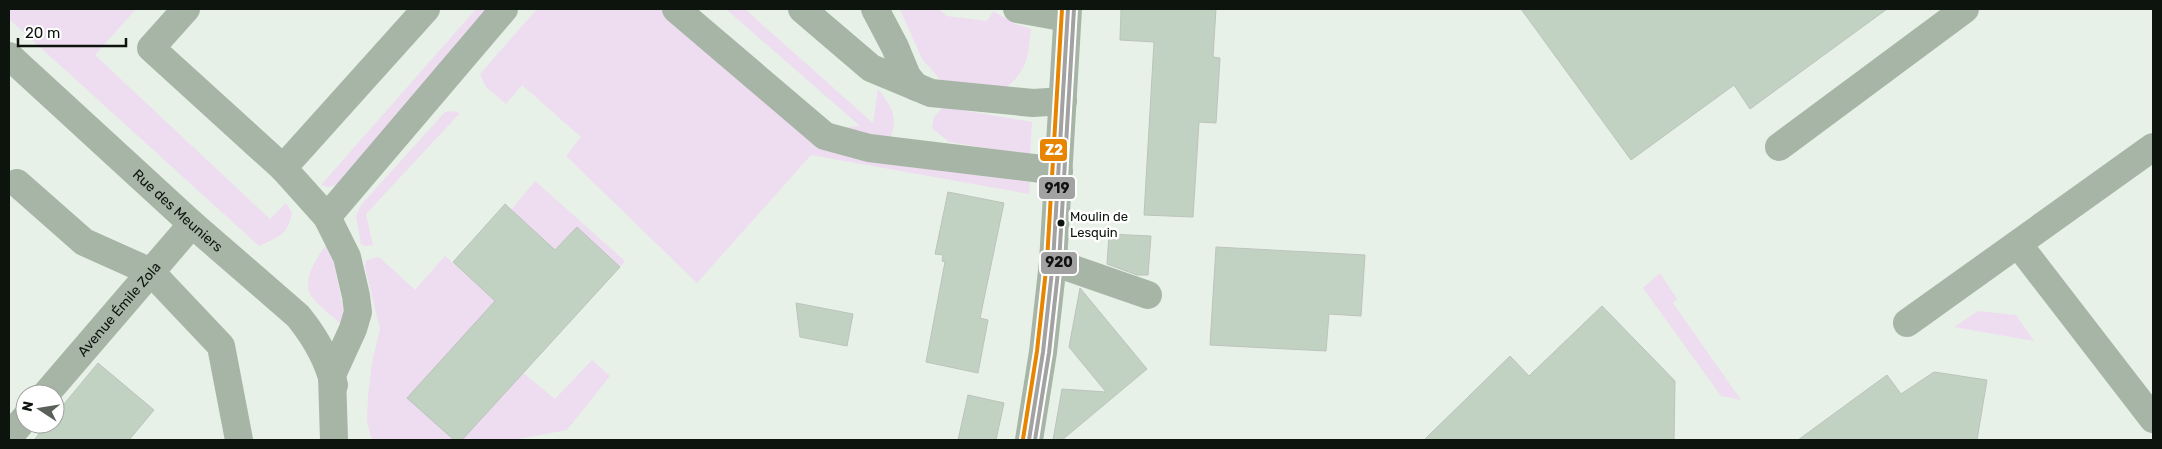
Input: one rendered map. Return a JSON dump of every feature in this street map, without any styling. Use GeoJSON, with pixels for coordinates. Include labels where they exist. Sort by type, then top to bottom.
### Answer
{"type":"FeatureCollection","features":[{"type":"Feature","properties":{"kind":"street"},"geometry":{"type":"LineString","coordinates":[[186,9],[151,48],[283,168],[327,217],[347,257],[358,312],[353,329],[332,375]]}},
{"type":"Feature","properties":{"kind":"street"},"geometry":{"type":"LineString","coordinates":[[283,168],[426,9]]}},
{"type":"Feature","properties":{"kind":"street"},"geometry":{"type":"LineString","coordinates":[[327,217],[504,9]]}},
{"type":"Feature","properties":{"kind":"street"},"geometry":{"type":"LineString","coordinates":[[676,9],[825,136],[869,148],[1059,171]]}},
{"type":"Feature","properties":{"kind":"street"},"geometry":{"type":"LineString","coordinates":[[802,9],[871,68],[931,93],[1032,104],[1063,101]]}},
{"type":"Feature","properties":{"kind":"street"},"geometry":{"type":"LineString","coordinates":[[875,9],[895,47],[907,76],[916,87]]}},
{"type":"Feature","properties":{"kind":"street"},"geometry":{"type":"LineString","coordinates":[[1017,9],[1068,13],[1053,262],[1043,352],[1028,440]]}},
{"type":"Feature","properties":{"kind":"street"},"geometry":{"type":"LineString","coordinates":[[1778,147],[1965,9]]}},
{"type":"Feature","properties":{"kind":"street","name":"Rue des Meuniers"},"geometry":{"type":"LineString","coordinates":[[9,56],[192,224],[298,316],[312,333],[332,375],[348,440]]}},
{"type":"Feature","properties":{"kind":"street"},"geometry":{"type":"LineString","coordinates":[[1907,323],[2153,147]]}},
{"type":"Feature","properties":{"kind":"street"},"geometry":{"type":"LineString","coordinates":[[17,183],[84,242],[151,272],[222,346],[239,440]]}},
{"type":"Feature","properties":{"kind":"street","name":"Avenue Émile Zola"},"geometry":{"type":"LineString","coordinates":[[55,384],[192,224]]}},
{"type":"Feature","properties":{"kind":"street"},"geometry":{"type":"LineString","coordinates":[[2018,244],[2153,420]]}},
{"type":"Feature","properties":{"kind":"street"},"geometry":{"type":"LineString","coordinates":[[1053,262],[1148,295]]}},
{"type":"Feature","properties":{"kind":"street","name":"Rue des Meuniers"},"geometry":{"type":"LineString","coordinates":[[332,375],[334,440]]}},
{"type":"Feature","properties":{"kind":"shaded area"},"geometry":{"type":"Polygon","coordinates":[[[9,9],[136,9],[95,55],[270,219],[286,203],[292,213],[285,231],[259,246],[9,19],[9,9]]]}},
{"type":"Feature","properties":{"kind":"shaded area"},"geometry":{"type":"Polygon","coordinates":[[[476,9],[494,9],[336,185],[328,187],[321,185],[476,9]]]}},
{"type":"Feature","properties":{"kind":"shaded area"},"geometry":{"type":"Polygon","coordinates":[[[537,9],[661,9],[814,142],[837,151],[1030,182],[1029,194],[811,155],[697,283],[566,156],[581,137],[522,85],[506,104],[486,87],[480,74],[537,9]]]}},
{"type":"Feature","properties":{"kind":"shaded area"},"geometry":{"type":"Polygon","coordinates":[[[726,9],[745,9],[873,123],[878,89],[894,117],[891,136],[883,138],[835,128],[860,126],[726,9]]]}},
{"type":"Feature","properties":{"kind":"shaded area"},"geometry":{"type":"Polygon","coordinates":[[[900,9],[939,9],[947,16],[987,21],[993,11],[1015,24],[1031,29],[1026,62],[1019,75],[1006,88],[947,87],[922,59],[900,9]]]}},
{"type":"Feature","properties":{"kind":"shaded area"},"geometry":{"type":"Polygon","coordinates":[[[943,107],[1032,122],[1030,155],[949,142],[932,128],[934,117],[943,107]]]}},
{"type":"Feature","properties":{"kind":"shaded area"},"geometry":{"type":"Polygon","coordinates":[[[453,111],[460,113],[366,214],[373,245],[366,246],[361,244],[356,216],[361,205],[445,112],[453,111]]]}},
{"type":"Feature","properties":{"kind":"shaded area"},"geometry":{"type":"Polygon","coordinates":[[[535,181],[625,261],[620,267],[577,228],[554,252],[548,243],[511,210],[535,181]]]}},
{"type":"Feature","properties":{"kind":"shaded area"},"geometry":{"type":"Polygon","coordinates":[[[327,244],[331,250],[344,312],[341,324],[318,304],[309,291],[308,284],[312,269],[327,244]]]}},
{"type":"Feature","properties":{"kind":"shaded area"},"geometry":{"type":"Polygon","coordinates":[[[445,256],[495,301],[425,414],[454,440],[372,440],[367,422],[368,396],[372,363],[380,329],[365,267],[366,260],[379,257],[415,290],[445,256]]]}},
{"type":"Feature","properties":{"kind":"shaded area"},"geometry":{"type":"Polygon","coordinates":[[[1660,273],[1677,299],[1673,303],[1741,400],[1721,396],[1643,288],[1660,273]]]}},
{"type":"Feature","properties":{"kind":"shaded area"},"geometry":{"type":"Polygon","coordinates":[[[1978,311],[2016,315],[2034,341],[1954,327],[1978,311]]]}},
{"type":"Feature","properties":{"kind":"shaded area"},"geometry":{"type":"Polygon","coordinates":[[[592,360],[610,376],[567,430],[513,440],[462,440],[523,373],[555,399],[592,360]]]}},
{"type":"Feature","properties":{"kind":"building"},"geometry":{"type":"Polygon","coordinates":[[[1121,9],[1216,9],[1213,57],[1220,58],[1216,123],[1199,122],[1193,217],[1144,215],[1154,42],[1120,40],[1121,9]]]}},
{"type":"Feature","properties":{"kind":"building"},"geometry":{"type":"Polygon","coordinates":[[[1521,9],[1887,9],[1750,109],[1734,85],[1631,160],[1521,9]]]}},
{"type":"Feature","properties":{"kind":"building"},"geometry":{"type":"Polygon","coordinates":[[[948,192],[1004,203],[980,318],[988,320],[978,373],[926,362],[945,262],[942,261],[943,255],[935,254],[948,192]]]}},
{"type":"Feature","properties":{"kind":"building"},"geometry":{"type":"Polygon","coordinates":[[[505,204],[555,250],[577,227],[620,267],[462,440],[454,440],[407,398],[495,301],[453,262],[505,204]]]}},
{"type":"Feature","properties":{"kind":"building"},"geometry":{"type":"Polygon","coordinates":[[[1109,234],[1151,236],[1148,275],[1137,275],[1107,264],[1109,234]]]}},
{"type":"Feature","properties":{"kind":"building"},"geometry":{"type":"Polygon","coordinates":[[[1216,247],[1365,255],[1361,316],[1329,314],[1326,351],[1210,345],[1216,247]]]}},
{"type":"Feature","properties":{"kind":"building"},"geometry":{"type":"Polygon","coordinates":[[[1080,288],[1147,369],[1062,440],[1053,440],[1062,389],[1106,392],[1069,347],[1080,288]]]}},
{"type":"Feature","properties":{"kind":"building"},"geometry":{"type":"Polygon","coordinates":[[[796,303],[853,314],[847,346],[800,337],[796,303]]]}},
{"type":"Feature","properties":{"kind":"building"},"geometry":{"type":"Polygon","coordinates":[[[1602,306],[1675,381],[1674,440],[1424,440],[1510,356],[1529,376],[1602,306]]]}},
{"type":"Feature","properties":{"kind":"building"},"geometry":{"type":"Polygon","coordinates":[[[98,363],[154,410],[129,440],[34,440],[39,434],[65,434],[65,403],[98,363]]]}},
{"type":"Feature","properties":{"kind":"building"},"geometry":{"type":"Polygon","coordinates":[[[1934,372],[1987,380],[1977,440],[1798,440],[1887,375],[1901,394],[1934,372]]]}},
{"type":"Feature","properties":{"kind":"building"},"geometry":{"type":"Polygon","coordinates":[[[968,395],[1004,403],[996,440],[958,440],[968,395]]]}},
{"type":"Feature","properties":{"kind":"transit line","name":"Z2"},"geometry":{"type":"LineString","coordinates":[[1023,439],[1037,351],[1047,261],[1062,9]]}},
{"type":"Feature","properties":{"kind":"transit line","name":"919"},"geometry":{"type":"LineString","coordinates":[[1029,440],[1043,352],[1053,262],[1068,9]]}},
{"type":"Feature","properties":{"kind":"transit line","name":"920"},"geometry":{"type":"LineString","coordinates":[[1035,440],[1049,353],[1059,263],[1074,9]]}},
{"type":"Feature","properties":{"kind":"place","name":"Moulin de Lesquin"},"geometry":{"type":"Point","coordinates":[1061,223]}}]}
